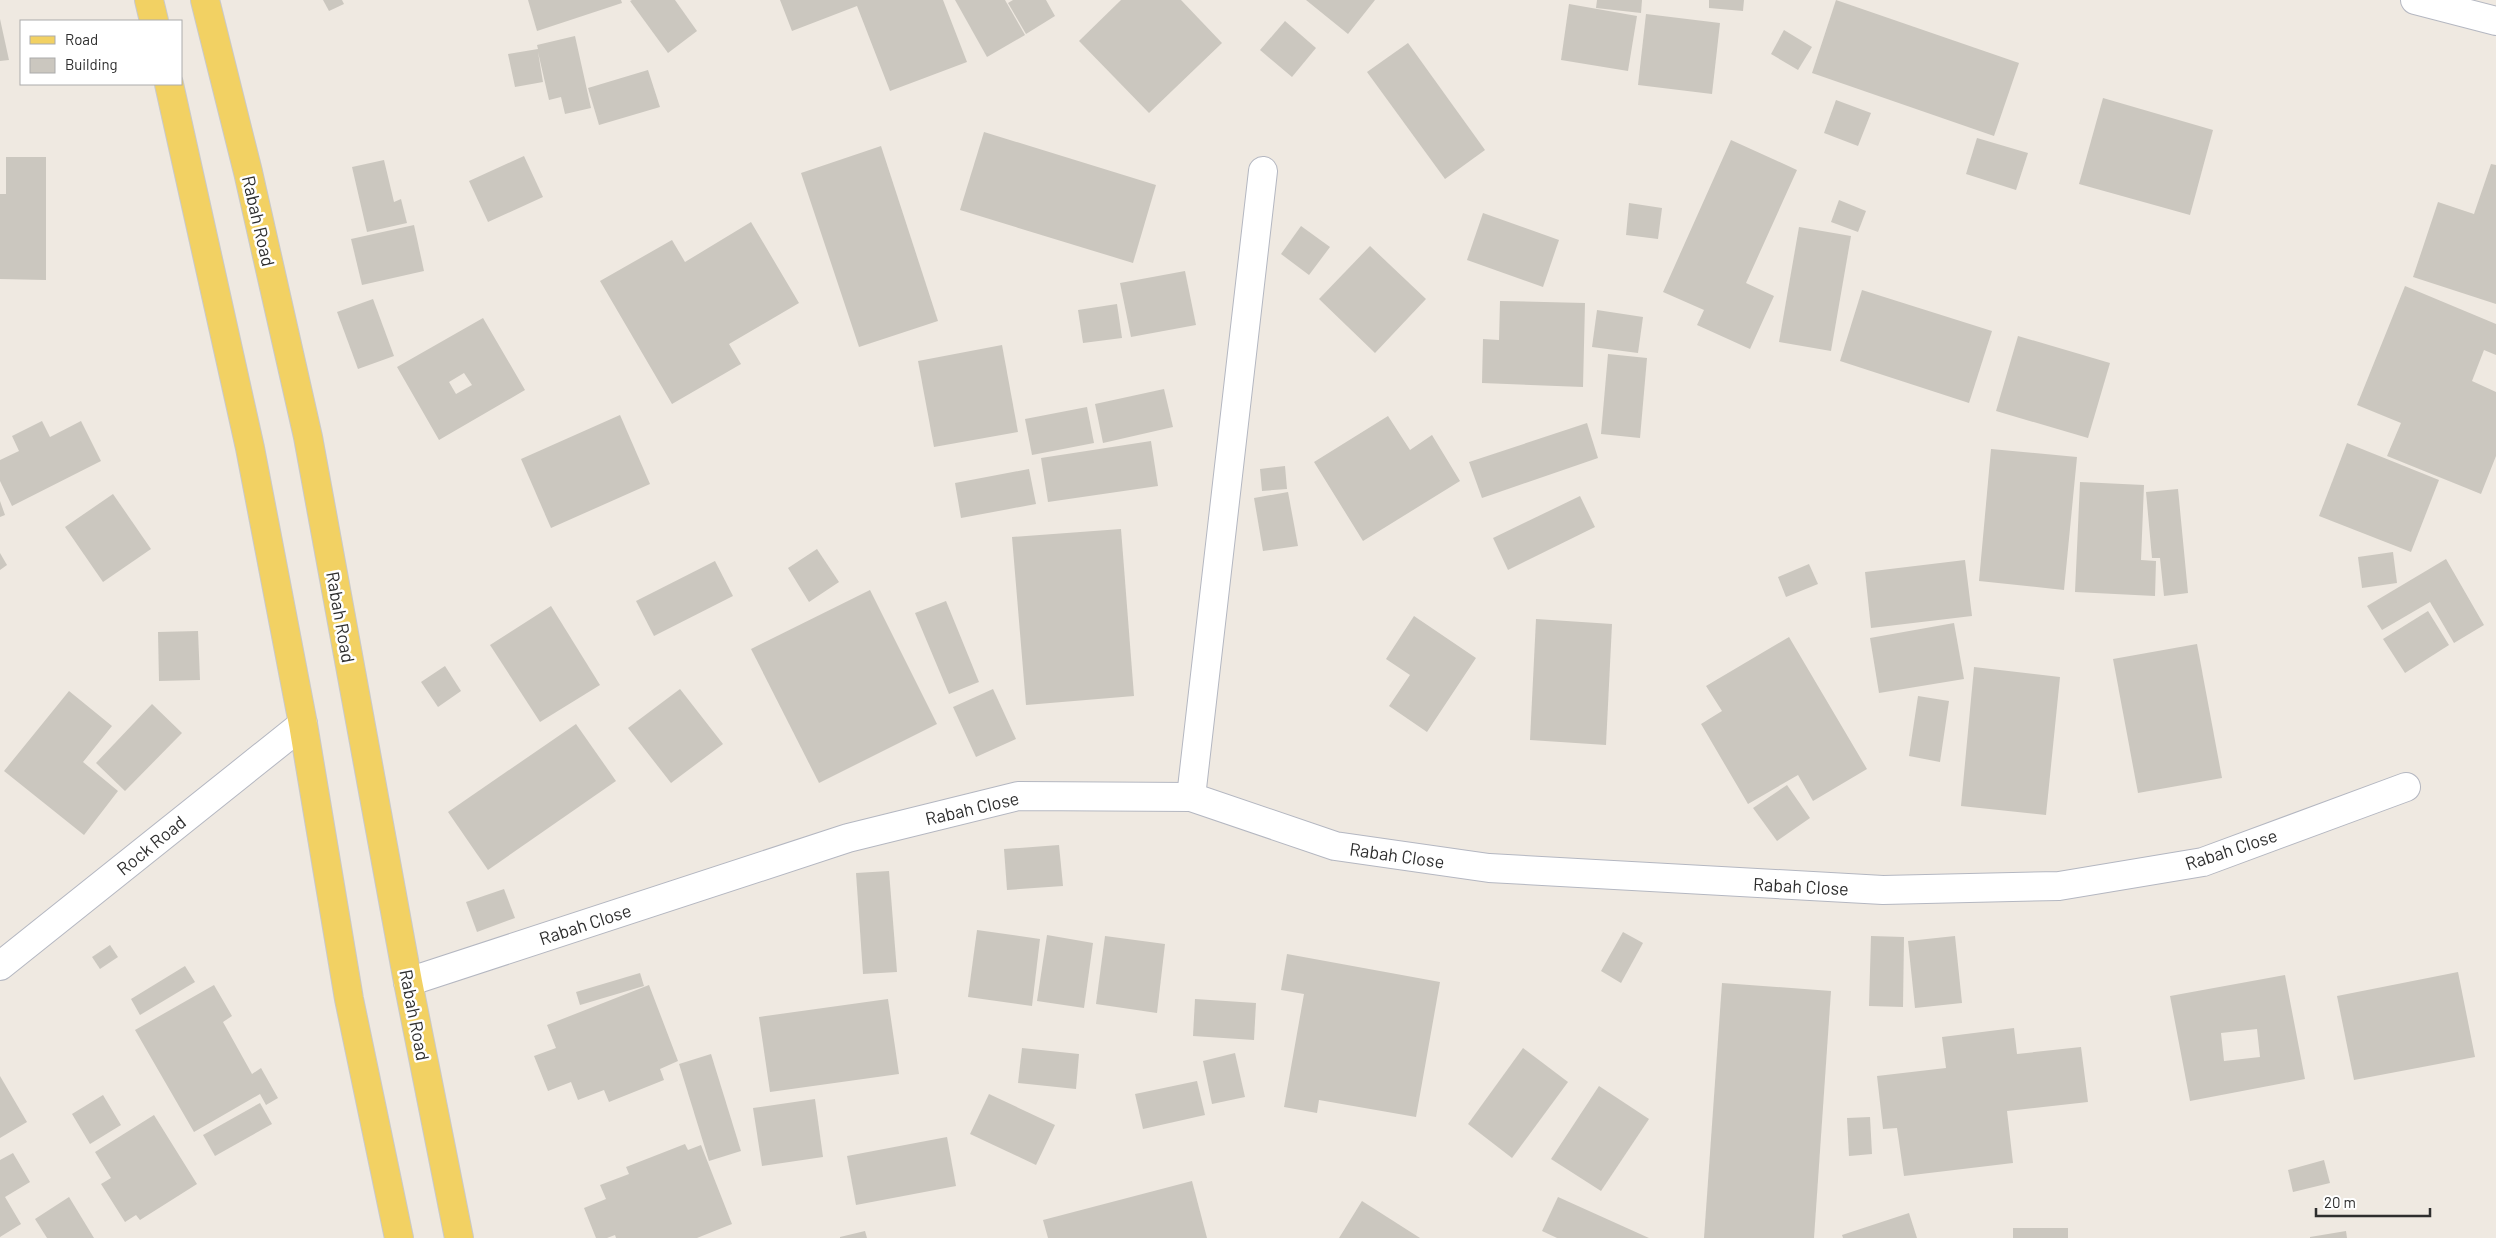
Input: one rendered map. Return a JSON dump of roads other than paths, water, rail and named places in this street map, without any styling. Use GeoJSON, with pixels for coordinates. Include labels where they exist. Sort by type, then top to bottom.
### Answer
{"type":"FeatureCollection","features":[{"type":"Feature","properties":{"kind":"main road"},"geometry":{"type":"LineString","coordinates":[[149,0],[154,20]]}},
{"type":"Feature","properties":{"kind":"main road","name":"Rabah Road"},"geometry":{"type":"LineString","coordinates":[[205,0],[250,182],[308,437],[408,982],[459,1238]]}},
{"type":"Feature","properties":{"kind":"main road"},"geometry":{"type":"LineString","coordinates":[[169,85],[250,448],[303,724],[349,1000],[399,1238]]}},
{"type":"Feature","properties":{"kind":"street"},"geometry":{"type":"LineString","coordinates":[[2416,0],[2496,21]]}},
{"type":"Feature","properties":{"kind":"street"},"geometry":{"type":"LineString","coordinates":[[1191,797],[1263,171]]}},
{"type":"Feature","properties":{"kind":"street","name":"Rock Road"},"geometry":{"type":"LineString","coordinates":[[0,966],[303,724]]}},
{"type":"Feature","properties":{"kind":"street","name":"Rabah Close"},"geometry":{"type":"LineString","coordinates":[[408,982],[848,838],[1018,796],[1191,797],[1335,846],[1489,868],[1883,890],[2059,886],[2202,862],[2406,786]]}}]}
